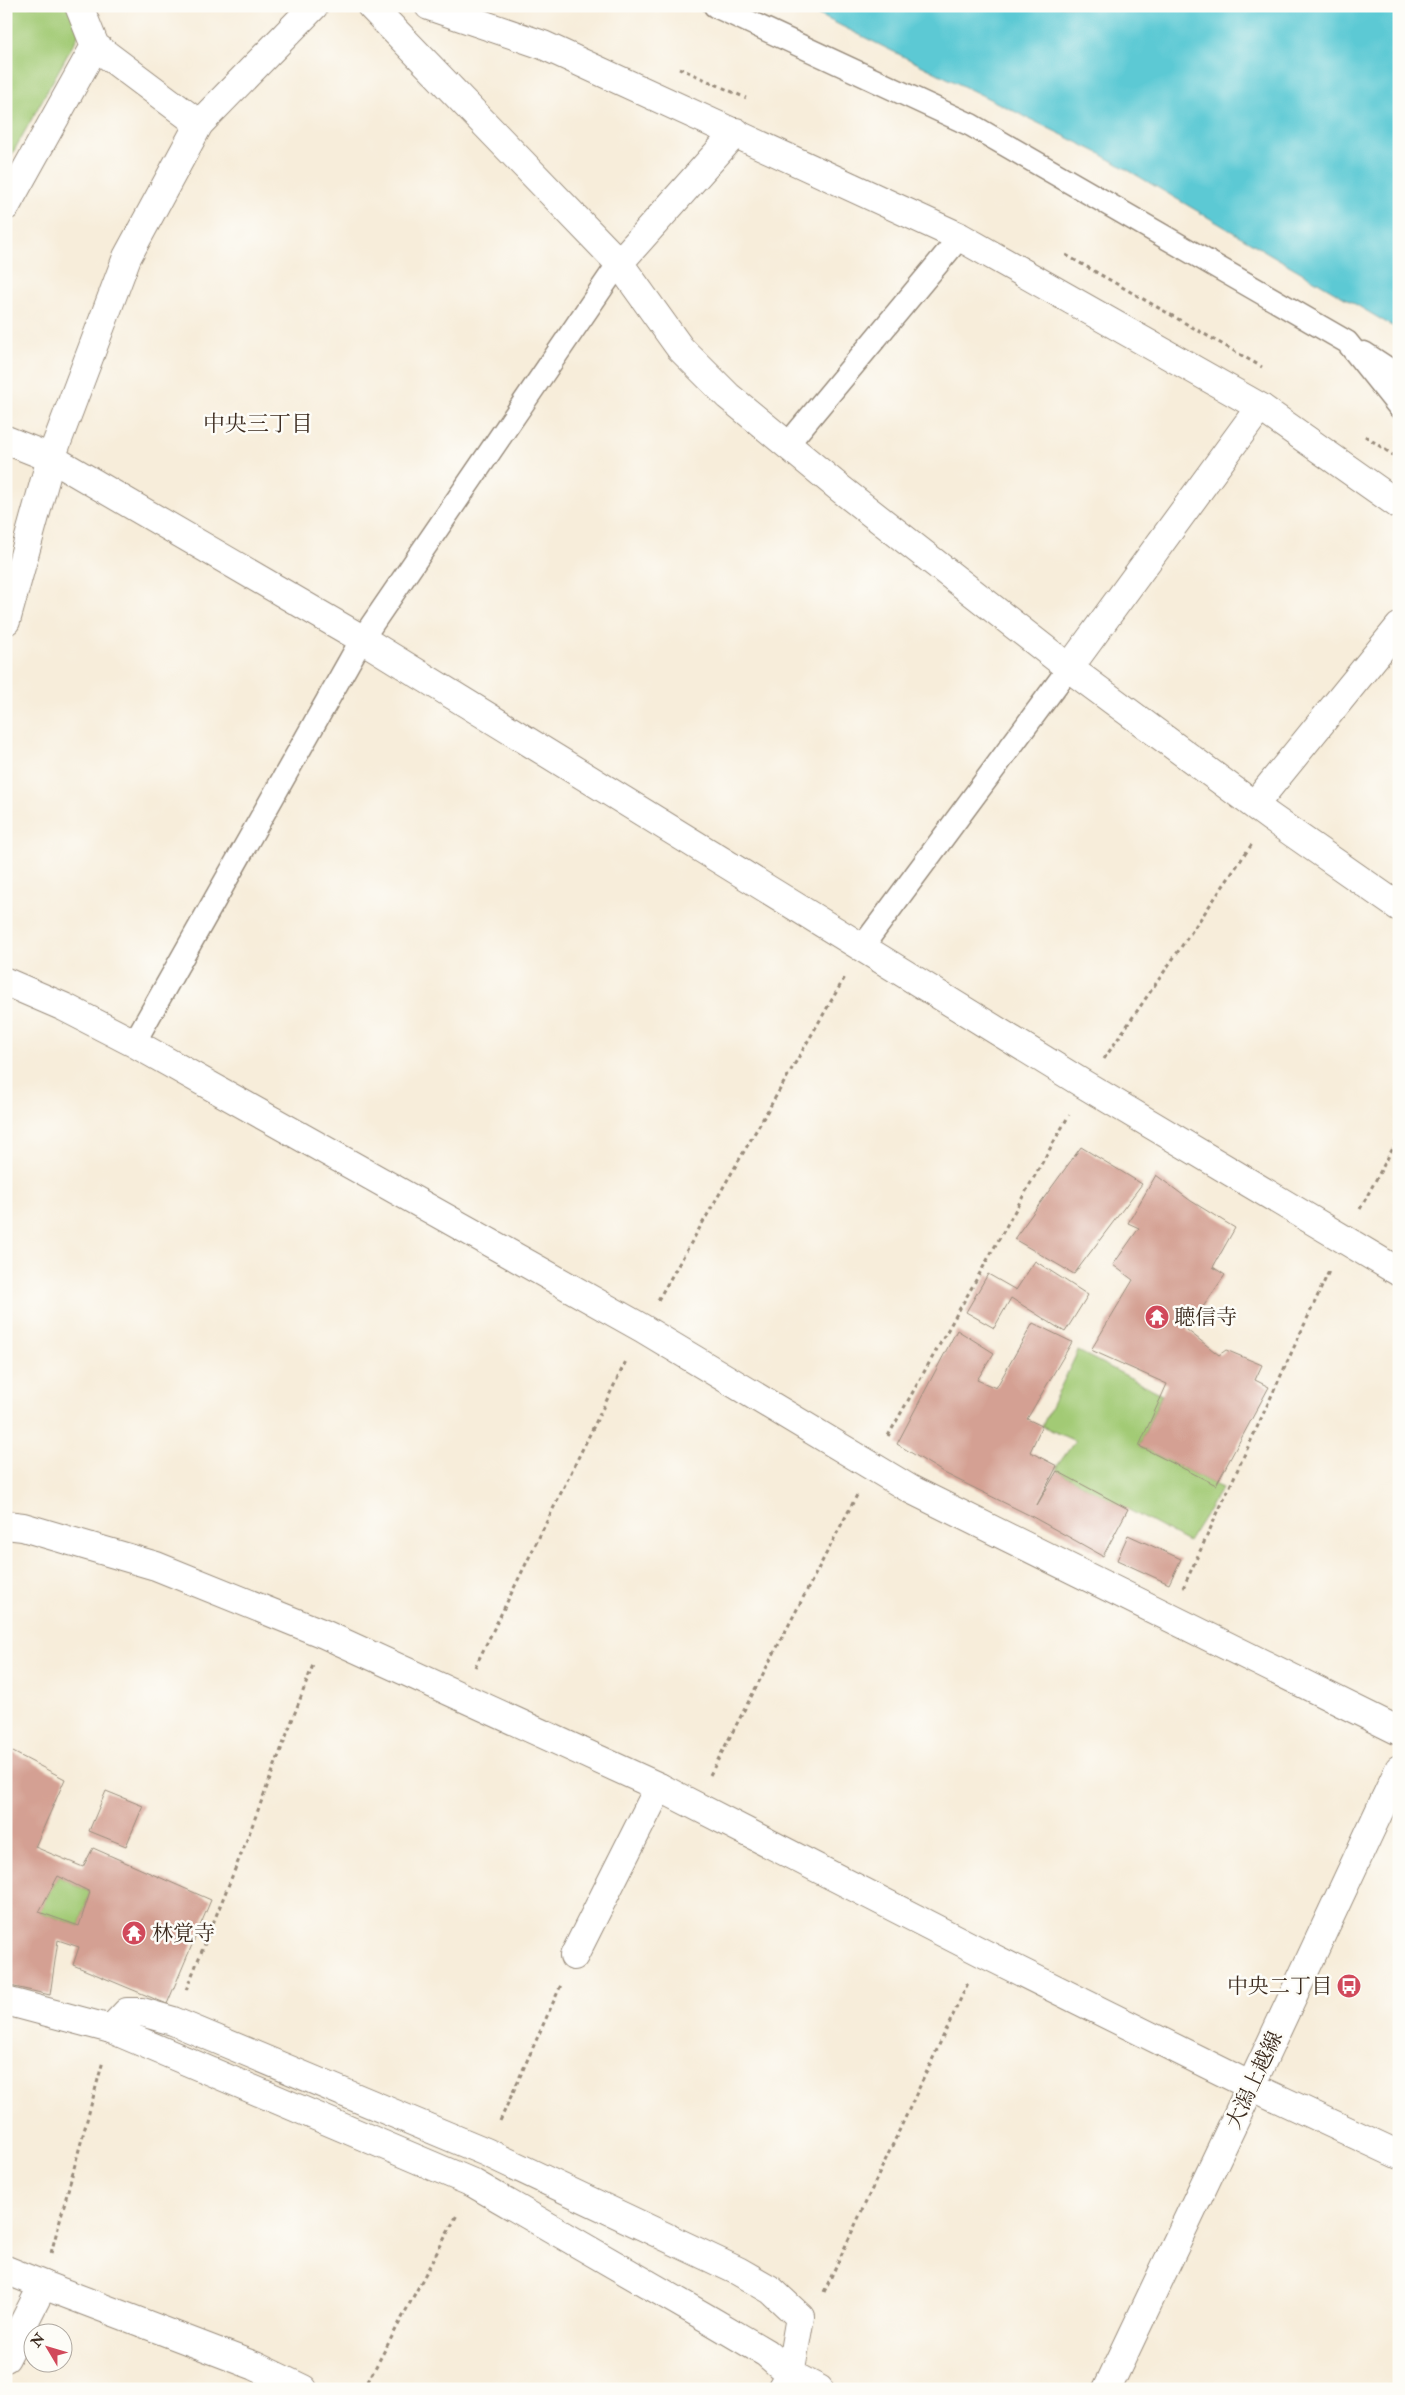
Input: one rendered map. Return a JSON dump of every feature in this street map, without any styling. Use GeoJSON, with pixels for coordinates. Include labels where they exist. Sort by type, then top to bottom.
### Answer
{"type":"FeatureCollection","features":[{"type":"Feature","properties":{"kind":"street"},"geometry":{"type":"LineString","coordinates":[[79,6],[96,46],[199,124]]}},
{"type":"Feature","properties":{"kind":"street"},"geometry":{"type":"LineString","coordinates":[[6,621],[51,458],[127,257],[199,124],[314,6]]}},
{"type":"Feature","properties":{"kind":"street"},"geometry":{"type":"LineString","coordinates":[[371,6],[619,264],[680,348],[728,396],[787,445],[1069,668],[1262,810],[1399,907]]}},
{"type":"Feature","properties":{"kind":"street"},"geometry":{"type":"LineString","coordinates":[[429,6],[543,45],[736,132],[960,237],[1260,407],[1399,505]]}},
{"type":"Feature","properties":{"kind":"street"},"geometry":{"type":"LineString","coordinates":[[6,206],[96,46]]}},
{"type":"Feature","properties":{"kind":"street"},"geometry":{"type":"LineString","coordinates":[[619,264],[736,132]]}},
{"type":"Feature","properties":{"kind":"street"},"geometry":{"type":"LineString","coordinates":[[1069,668],[1260,407]]}},
{"type":"Feature","properties":{"kind":"street"},"geometry":{"type":"LineString","coordinates":[[6,440],[51,458],[362,639],[1085,1085],[1399,1272]]}},
{"type":"Feature","properties":{"kind":"street"},"geometry":{"type":"LineString","coordinates":[[1262,810],[1399,628]]}},
{"type":"Feature","properties":{"kind":"street"},"geometry":{"type":"LineString","coordinates":[[6,982],[64,1007],[134,1043],[642,1328],[910,1489],[1399,1731]]}},
{"type":"Feature","properties":{"kind":"street"},"geometry":{"type":"LineString","coordinates":[[6,1525],[23,1527],[156,1566],[324,1634],[659,1787],[982,1953],[1251,2086],[1399,2155]]}},
{"type":"Feature","properties":{"kind":"street","name":"大潟上越線"},"geometry":{"type":"LineString","coordinates":[[1107,2389],[1399,1769]]}},
{"type":"Feature","properties":{"kind":"street"},"geometry":{"type":"LineString","coordinates":[[574,1956],[659,1787]]}},
{"type":"Feature","properties":{"kind":"street"},"geometry":{"type":"LineString","coordinates":[[6,2001],[111,2029],[473,2183],[596,2252],[766,2353],[785,2381],[819,2389]]}},
{"type":"Feature","properties":{"kind":"street"},"geometry":{"type":"LineString","coordinates":[[111,2029],[127,2012],[142,2012],[173,2021],[486,2152],[738,2271],[771,2290],[800,2317],[785,2381]]}},
{"type":"Feature","properties":{"kind":"street"},"geometry":{"type":"LineString","coordinates":[[6,2270],[255,2366],[303,2389]]}},
{"type":"Feature","properties":{"kind":"street"},"geometry":{"type":"LineString","coordinates":[[6,2358],[43,2285]]}},
{"type":"Feature","properties":{"kind":"lane"},"geometry":{"type":"LineString","coordinates":[[715,6],[971,125],[1347,342],[1399,376]]}},
{"type":"Feature","properties":{"kind":"lane"},"geometry":{"type":"LineString","coordinates":[[787,445],[960,237]]}},
{"type":"Feature","properties":{"kind":"lane"},"geometry":{"type":"LineString","coordinates":[[134,1043],[362,639],[619,264]]}},
{"type":"Feature","properties":{"kind":"lane"},"geometry":{"type":"LineString","coordinates":[[1347,342],[1399,407]]}},
{"type":"Feature","properties":{"kind":"lane"},"geometry":{"type":"LineString","coordinates":[[862,947],[1069,668]]}},
{"type":"Feature","properties":{"kind":"path"},"geometry":{"type":"LineString","coordinates":[[694,1804],[872,1466],[1085,1085],[1262,810]]}},
{"type":"Feature","properties":{"kind":"path"},"geometry":{"type":"LineString","coordinates":[[461,1697],[642,1328],[862,947]]}},
{"type":"Feature","properties":{"kind":"path"},"geometry":{"type":"LineString","coordinates":[[1170,1618],[1344,1238],[1399,1137]]}},
{"type":"Feature","properties":{"kind":"path"},"geometry":{"type":"LineString","coordinates":[[173,2021],[246,1842],[324,1634]]}},
{"type":"Feature","properties":{"kind":"path"},"geometry":{"type":"LineString","coordinates":[[800,2317],[817,2306],[982,1953]]}},
{"type":"Feature","properties":{"kind":"path"},"geometry":{"type":"LineString","coordinates":[[486,2152],[574,1956]]}},
{"type":"Feature","properties":{"kind":"path"},"geometry":{"type":"LineString","coordinates":[[43,2285],[111,2029]]}},
{"type":"Feature","properties":{"kind":"path"},"geometry":{"type":"LineString","coordinates":[[364,2389],[473,2183]]}},
{"type":"Feature","properties":{"kind":"green space"},"geometry":{"type":"Polygon","coordinates":[[[6,6],[70,6],[79,34],[6,165],[6,6]]]}},
{"type":"Feature","properties":{"kind":"green space"},"geometry":{"type":"Polygon","coordinates":[[[1078,1351],[1162,1394],[1139,1446],[1222,1488],[1188,1542],[1057,1471],[1057,1466],[1075,1441],[1042,1426],[1078,1351]]]}},
{"type":"Feature","properties":{"kind":"green space"},"geometry":{"type":"Polygon","coordinates":[[[58,1876],[90,1892],[79,1926],[39,1912],[58,1876]]]}},
{"type":"Feature","properties":{"kind":"water"},"geometry":{"type":"Polygon","coordinates":[[[801,6],[1399,6],[1399,330],[1099,153],[801,6]]]}},
{"type":"Feature","properties":{"kind":"building"},"geometry":{"type":"Polygon","coordinates":[[[1081,1147],[1142,1184],[1074,1274],[1014,1239],[1081,1147]]]}},
{"type":"Feature","properties":{"kind":"building"},"geometry":{"type":"Polygon","coordinates":[[[1156,1175],[1191,1201],[1235,1228],[1213,1267],[1225,1275],[1187,1330],[1219,1355],[1226,1350],[1262,1365],[1255,1380],[1269,1387],[1216,1485],[1139,1446],[1167,1384],[1091,1350],[1133,1280],[1113,1265],[1139,1228],[1128,1223],[1156,1175]]]}},
{"type":"Feature","properties":{"kind":"building"},"geometry":{"type":"Polygon","coordinates":[[[1035,1261],[1088,1295],[1065,1332],[1011,1298],[994,1328],[966,1312],[988,1274],[1016,1290],[1035,1261]]]}},
{"type":"Feature","properties":{"kind":"building"},"geometry":{"type":"Polygon","coordinates":[[[1033,1323],[1072,1342],[1027,1419],[1042,1426],[1030,1452],[1057,1466],[1037,1505],[1057,1471],[1128,1509],[1103,1556],[1031,1516],[946,1474],[897,1444],[957,1330],[994,1353],[977,1380],[996,1388],[1033,1323]]]}},
{"type":"Feature","properties":{"kind":"building"},"geometry":{"type":"Polygon","coordinates":[[[1128,1535],[1181,1559],[1169,1584],[1117,1560],[1128,1535]]]}},
{"type":"Feature","properties":{"kind":"building"},"geometry":{"type":"Polygon","coordinates":[[[11,1751],[65,1779],[35,1847],[83,1867],[93,1848],[211,1900],[167,2004],[73,1965],[79,1947],[58,1940],[50,1995],[6,1985],[6,1762],[11,1751]],[[58,1876],[39,1912],[79,1926],[90,1892],[58,1876]]]}},
{"type":"Feature","properties":{"kind":"building"},"geometry":{"type":"Polygon","coordinates":[[[106,1791],[143,1806],[126,1846],[89,1831],[106,1791]]]}},
{"type":"Feature","properties":{"kind":"place","name":"聴信寺"},"geometry":{"type":"Point","coordinates":[1157,1317]}},
{"type":"Feature","properties":{"kind":"place","name":"林覚寺"},"geometry":{"type":"Point","coordinates":[134,1933]}},
{"type":"Feature","properties":{"kind":"place","name":"中央二丁目"},"geometry":{"type":"Point","coordinates":[1349,1986]}},
{"type":"Feature","properties":{"kind":"district","name":"中央三丁目"},"geometry":{"type":"Point","coordinates":[258,423]}}]}
